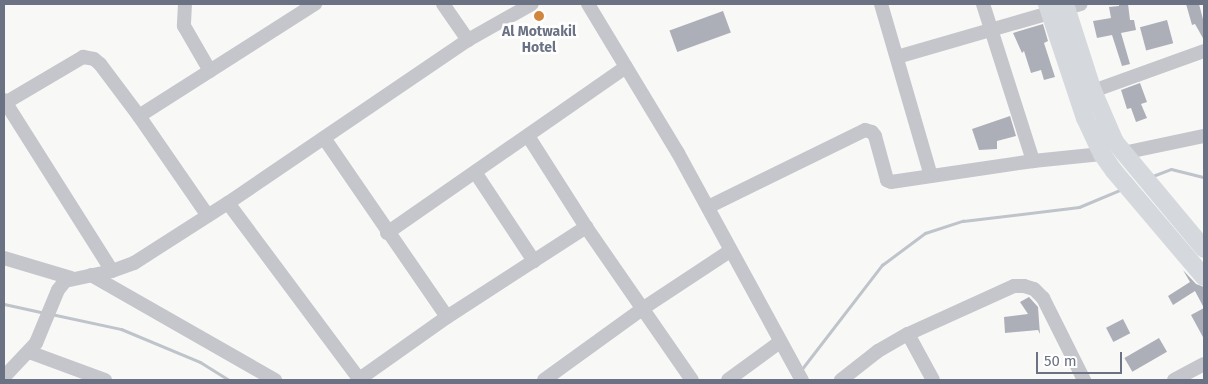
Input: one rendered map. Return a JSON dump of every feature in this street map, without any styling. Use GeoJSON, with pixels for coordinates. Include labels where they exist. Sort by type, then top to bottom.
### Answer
{"type":"FeatureCollection","features":[{"type":"Feature","properties":{"kind":"main road"},"geometry":{"type":"LineString","coordinates":[[1062,7],[1109,130],[1122,153],[1204,249]]}},
{"type":"Feature","properties":{"kind":"main road"},"geometry":{"type":"LineString","coordinates":[[1062,7],[1085,118],[1102,154],[1114,171],[1204,277]]}},
{"type":"Feature","properties":{"kind":"street"},"geometry":{"type":"LineString","coordinates":[[185,4],[184,26],[210,71]]}},
{"type":"Feature","properties":{"kind":"street"},"geometry":{"type":"LineString","coordinates":[[443,4],[468,40]]}},
{"type":"Feature","properties":{"kind":"street"},"geometry":{"type":"LineString","coordinates":[[4,258],[70,278],[112,271],[134,263],[208,216],[468,40],[532,4]]}},
{"type":"Feature","properties":{"kind":"street"},"geometry":{"type":"LineString","coordinates":[[588,4],[708,207],[730,251],[802,380]]}},
{"type":"Feature","properties":{"kind":"street"},"geometry":{"type":"LineString","coordinates":[[881,4],[931,176]]}},
{"type":"Feature","properties":{"kind":"street"},"geometry":{"type":"LineString","coordinates":[[982,4],[1033,161]]}},
{"type":"Feature","properties":{"kind":"street"},"geometry":{"type":"LineString","coordinates":[[139,116],[310,5]]}},
{"type":"Feature","properties":{"kind":"street"},"geometry":{"type":"LineString","coordinates":[[897,57],[991,31],[1062,7]]}},
{"type":"Feature","properties":{"kind":"street"},"geometry":{"type":"LineString","coordinates":[[1093,91],[1204,51]]}},
{"type":"Feature","properties":{"kind":"street"},"geometry":{"type":"LineString","coordinates":[[112,271],[5,101],[83,57],[89,57],[100,64],[139,116],[208,216]]}},
{"type":"Feature","properties":{"kind":"street"},"geometry":{"type":"LineString","coordinates":[[387,233],[626,68]]}},
{"type":"Feature","properties":{"kind":"street"},"geometry":{"type":"LineString","coordinates":[[708,207],[865,130],[872,132],[874,136],[890,182],[1033,161],[1102,154]]}},
{"type":"Feature","properties":{"kind":"street"},"geometry":{"type":"LineString","coordinates":[[528,136],[586,227],[692,380]]}},
{"type":"Feature","properties":{"kind":"street"},"geometry":{"type":"LineString","coordinates":[[1122,153],[1204,136]]}},
{"type":"Feature","properties":{"kind":"street"},"geometry":{"type":"LineString","coordinates":[[324,138],[387,233],[447,317]]}},
{"type":"Feature","properties":{"kind":"street"},"geometry":{"type":"LineString","coordinates":[[475,172],[534,261]]}},
{"type":"Feature","properties":{"kind":"street"},"geometry":{"type":"LineString","coordinates":[[228,202],[358,380],[447,317],[586,227]]}},
{"type":"Feature","properties":{"kind":"street"},"geometry":{"type":"LineString","coordinates":[[544,380],[642,309],[730,251]]}},
{"type":"Feature","properties":{"kind":"street"},"geometry":{"type":"LineString","coordinates":[[91,275],[275,380]]}},
{"type":"Feature","properties":{"kind":"street"},"geometry":{"type":"LineString","coordinates":[[4,377],[30,352],[43,330],[61,284],[70,278]]}},
{"type":"Feature","properties":{"kind":"street"},"geometry":{"type":"LineString","coordinates":[[841,380],[878,351],[908,334],[1014,286],[1034,289],[1043,298],[1084,380]]}},
{"type":"Feature","properties":{"kind":"street"},"geometry":{"type":"LineString","coordinates":[[908,334],[933,380]]}},
{"type":"Feature","properties":{"kind":"street"},"geometry":{"type":"LineString","coordinates":[[728,380],[783,347]]}},
{"type":"Feature","properties":{"kind":"street"},"geometry":{"type":"LineString","coordinates":[[30,352],[105,380]]}},
{"type":"Feature","properties":{"kind":"street"},"geometry":{"type":"LineString","coordinates":[[1174,380],[1204,364]]}},
{"type":"Feature","properties":{"kind":"building"},"geometry":{"type":"Polygon","coordinates":[[[1119,4],[1128,4],[1130,20],[1134,20],[1136,30],[1121,33],[1130,64],[1122,66],[1112,35],[1097,38],[1093,21],[1111,18],[1109,7],[1119,6],[1119,4]]]}},
{"type":"Feature","properties":{"kind":"building"},"geometry":{"type":"Polygon","coordinates":[[[1186,4],[1199,4],[1204,23],[1204,40],[1195,24],[1192,25],[1186,4]]]}},
{"type":"Feature","properties":{"kind":"building"},"geometry":{"type":"Polygon","coordinates":[[[723,11],[731,33],[677,52],[669,30],[723,11]]]}},
{"type":"Feature","properties":{"kind":"building"},"geometry":{"type":"Polygon","coordinates":[[[1167,20],[1173,43],[1146,50],[1140,27],[1167,20]]]}},
{"type":"Feature","properties":{"kind":"building"},"geometry":{"type":"Polygon","coordinates":[[[1043,24],[1048,41],[1044,43],[1055,77],[1044,80],[1041,70],[1031,73],[1024,51],[1022,53],[1013,33],[1043,24]]]}},
{"type":"Feature","properties":{"kind":"building"},"geometry":{"type":"Polygon","coordinates":[[[1140,83],[1147,102],[1141,104],[1147,118],[1136,122],[1131,108],[1127,109],[1121,90],[1140,83]]]}},
{"type":"Feature","properties":{"kind":"building"},"geometry":{"type":"Polygon","coordinates":[[[1010,116],[1016,136],[997,141],[997,149],[979,150],[972,129],[1010,116]]]}},
{"type":"Feature","properties":{"kind":"building"},"geometry":{"type":"Polygon","coordinates":[[[1183,270],[1196,284],[1204,287],[1204,308],[1195,291],[1173,305],[1168,296],[1190,282],[1183,270]]]}},
{"type":"Feature","properties":{"kind":"building"},"geometry":{"type":"Polygon","coordinates":[[[1029,297],[1038,307],[1040,334],[1038,330],[1005,333],[1004,317],[1028,314],[1020,302],[1029,297]]]}},
{"type":"Feature","properties":{"kind":"building"},"geometry":{"type":"Polygon","coordinates":[[[1204,308],[1204,339],[1191,315],[1204,308]]]}},
{"type":"Feature","properties":{"kind":"building"},"geometry":{"type":"Polygon","coordinates":[[[1123,319],[1130,333],[1113,342],[1106,328],[1123,319]]]}},
{"type":"Feature","properties":{"kind":"building"},"geometry":{"type":"Polygon","coordinates":[[[1159,338],[1167,352],[1132,372],[1124,358],[1159,338]]]}},
{"type":"Feature","properties":{"kind":"waterway"},"geometry":{"type":"LineString","coordinates":[[1150,177],[1171,169],[1204,177]]}},
{"type":"Feature","properties":{"kind":"waterway"},"geometry":{"type":"LineString","coordinates":[[801,370],[882,265],[925,233],[963,221],[1079,207],[1122,189]]}},
{"type":"Feature","properties":{"kind":"waterway"},"geometry":{"type":"LineString","coordinates":[[4,304],[45,313]]}},
{"type":"Feature","properties":{"kind":"waterway"},"geometry":{"type":"LineString","coordinates":[[51,314],[121,329],[200,362],[229,380]]}},
{"type":"Feature","properties":{"kind":"place","name":"Al Motwakil Hotel"},"geometry":{"type":"Point","coordinates":[539,16]}}]}
